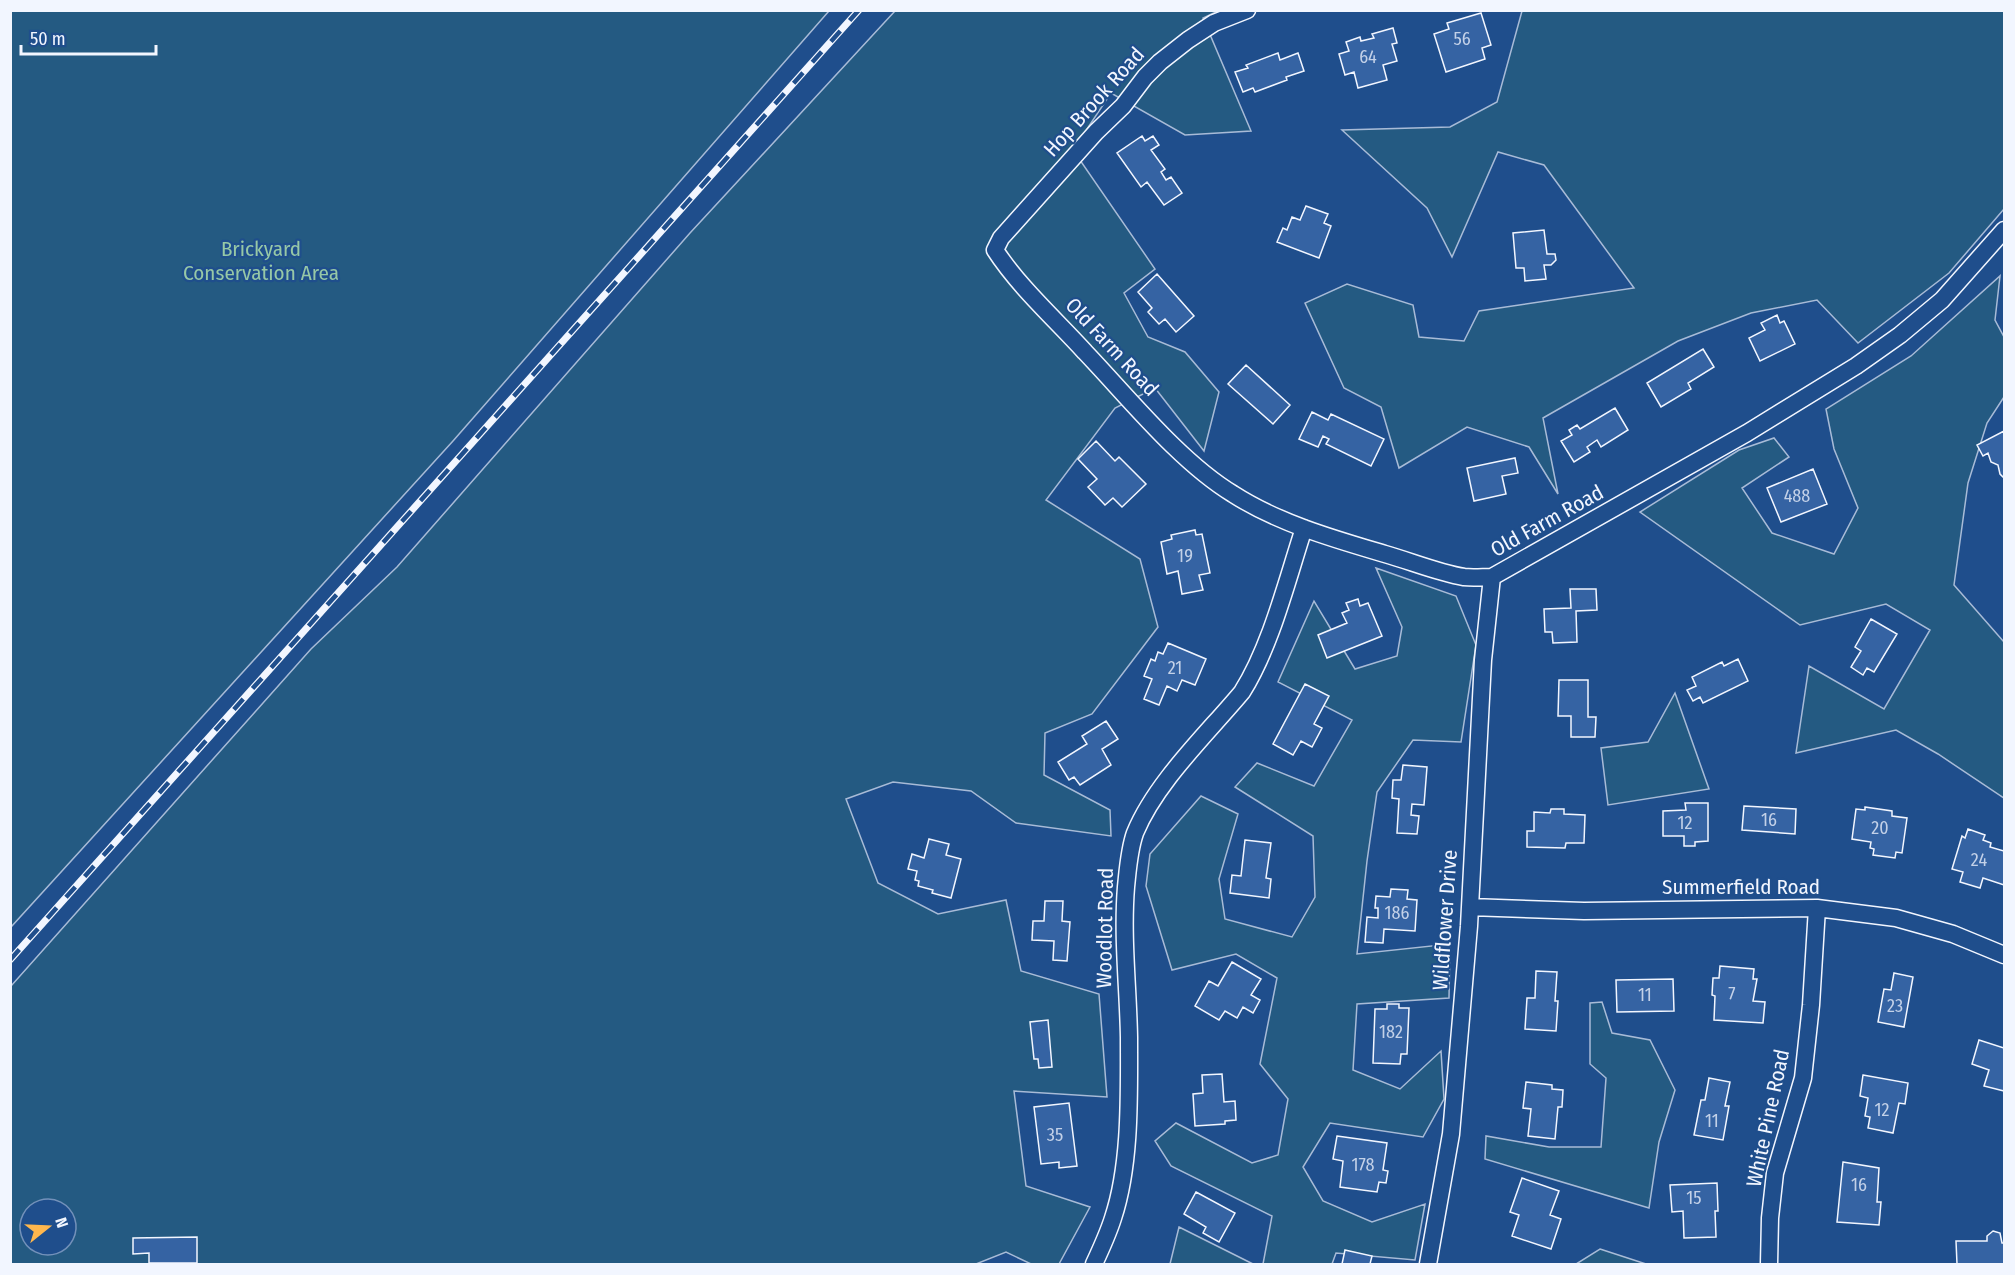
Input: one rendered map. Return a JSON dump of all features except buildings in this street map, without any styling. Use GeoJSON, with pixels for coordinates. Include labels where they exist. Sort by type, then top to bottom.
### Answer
{"type":"FeatureCollection","features":[{"type":"Feature","properties":{"kind":"street","name":"Hop Brook Road"},"geometry":{"type":"LineString","coordinates":[[995,249],[1006,232],[1096,132],[1123,106],[1138,84],[1160,62],[1214,23],[1247,10]]}},
{"type":"Feature","properties":{"kind":"street","name":"Old Farm Road"},"geometry":{"type":"LineString","coordinates":[[995,249],[1004,264],[1189,460],[1232,494],[1304,528],[1371,550],[1465,577],[1492,577],[1747,433],[1856,366],[1900,335],[1941,300],[2004,230]]}},
{"type":"Feature","properties":{"kind":"street","name":"Woodlot Road"},"geometry":{"type":"LineString","coordinates":[[1094,1264],[1113,1218],[1122,1180],[1126,1144],[1129,1036],[1124,915],[1129,856],[1135,834],[1160,788],[1238,698],[1253,675],[1304,528]]}},
{"type":"Feature","properties":{"kind":"street","name":"Wildflower Drive"},"geometry":{"type":"LineString","coordinates":[[1428,1264],[1451,1134],[1470,907],[1483,660],[1492,577]]}},
{"type":"Feature","properties":{"kind":"street","name":"Summerfield Road"},"geometry":{"type":"LineString","coordinates":[[1470,907],[1584,911],[1817,908],[1896,918],[1953,934],[2004,955]]}},
{"type":"Feature","properties":{"kind":"street","name":"White Pine Road"},"geometry":{"type":"LineString","coordinates":[[1769,1264],[1770,1218],[1775,1173],[1803,1077],[1811,1005],[1817,908]]}},
{"type":"Feature","properties":{"kind":"green space","name":"Brickyard Conservation Area"},"geometry":{"type":"Polygon","coordinates":[[[11,10],[829,11],[453,441],[11,927],[11,10]]]}},
{"type":"Feature","properties":{"kind":"green space"},"geometry":{"type":"Polygon","coordinates":[[[895,11],[1218,11],[1203,18],[1251,131],[1185,135],[1111,93],[1073,150],[1155,269],[1124,293],[1148,337],[1185,352],[1219,392],[1204,451],[1155,388],[1115,408],[1046,500],[1140,559],[1158,627],[1092,714],[1045,733],[1044,775],[1110,810],[1111,836],[1016,823],[971,791],[893,782],[846,799],[878,883],[938,914],[1006,900],[1021,971],[1099,994],[1107,1097],[1014,1091],[1026,1186],[1090,1207],[1059,1264],[1031,1264],[1006,1252],[976,1264],[11,1264],[11,986],[311,649],[397,567],[690,233],[895,11]]]}},
{"type":"Feature","properties":{"kind":"green space"},"geometry":{"type":"Polygon","coordinates":[[[1522,11],[2004,11],[2004,209],[1949,273],[1858,343],[1817,300],[1751,313],[1678,341],[1543,418],[1558,494],[1529,447],[1467,427],[1399,468],[1381,407],[1344,388],[1305,303],[1347,284],[1413,305],[1419,337],[1464,341],[1479,311],[1634,288],[1544,165],[1498,152],[1452,257],[1427,208],[1342,130],[1450,127],[1497,102],[1522,11]]]}},
{"type":"Feature","properties":{"kind":"green space"},"geometry":{"type":"Polygon","coordinates":[[[2000,276],[1995,320],[2004,337],[2004,397],[1987,423],[1968,483],[1954,585],[2004,642],[2004,798],[1938,754],[1896,730],[1796,753],[1809,666],[1884,709],[1930,630],[1886,604],[1800,625],[1640,512],[1739,450],[1774,438],[1789,457],[1742,488],[1772,533],[1834,554],[1858,508],[1834,449],[1826,409],[1911,356],[2000,276]]]}},
{"type":"Feature","properties":{"kind":"green space"},"geometry":{"type":"Polygon","coordinates":[[[1376,568],[1456,596],[1476,645],[1461,742],[1413,740],[1377,792],[1357,954],[1450,944],[1449,998],[1357,1004],[1353,1070],[1400,1089],[1441,1051],[1444,1099],[1423,1137],[1330,1123],[1303,1167],[1323,1201],[1372,1222],[1425,1204],[1415,1260],[1336,1253],[1332,1264],[1263,1264],[1272,1216],[1171,1166],[1155,1141],[1176,1123],[1252,1163],[1278,1155],[1288,1099],[1260,1064],[1277,978],[1236,954],[1172,970],[1146,886],[1150,854],[1201,796],[1238,814],[1219,879],[1225,919],[1292,937],[1315,897],[1313,836],[1235,787],[1257,763],[1314,786],[1352,720],[1278,682],[1314,601],[1355,669],[1397,656],[1402,627],[1376,568]]]}},
{"type":"Feature","properties":{"kind":"green space"},"geometry":{"type":"Polygon","coordinates":[[[1675,693],[1709,789],[1608,805],[1601,748],[1648,742],[1675,693]]]}},
{"type":"Feature","properties":{"kind":"green space"},"geometry":{"type":"Polygon","coordinates":[[[1602,1002],[1612,1033],[1650,1040],[1675,1090],[1659,1142],[1649,1208],[1485,1159],[1486,1136],[1549,1147],[1601,1147],[1606,1078],[1590,1064],[1590,1003],[1602,1002]]]}},
{"type":"Feature","properties":{"kind":"green space"},"geometry":{"type":"Polygon","coordinates":[[[1179,1227],[1253,1264],[1170,1264],[1179,1227]]]}},
{"type":"Feature","properties":{"kind":"green space"},"geometry":{"type":"Polygon","coordinates":[[[1600,1249],[1646,1264],[1576,1264],[1600,1249]]]}},
{"type":"Feature","properties":{"kind":"railway"},"geometry":{"type":"LineString","coordinates":[[10,960],[859,10]]}}]}
